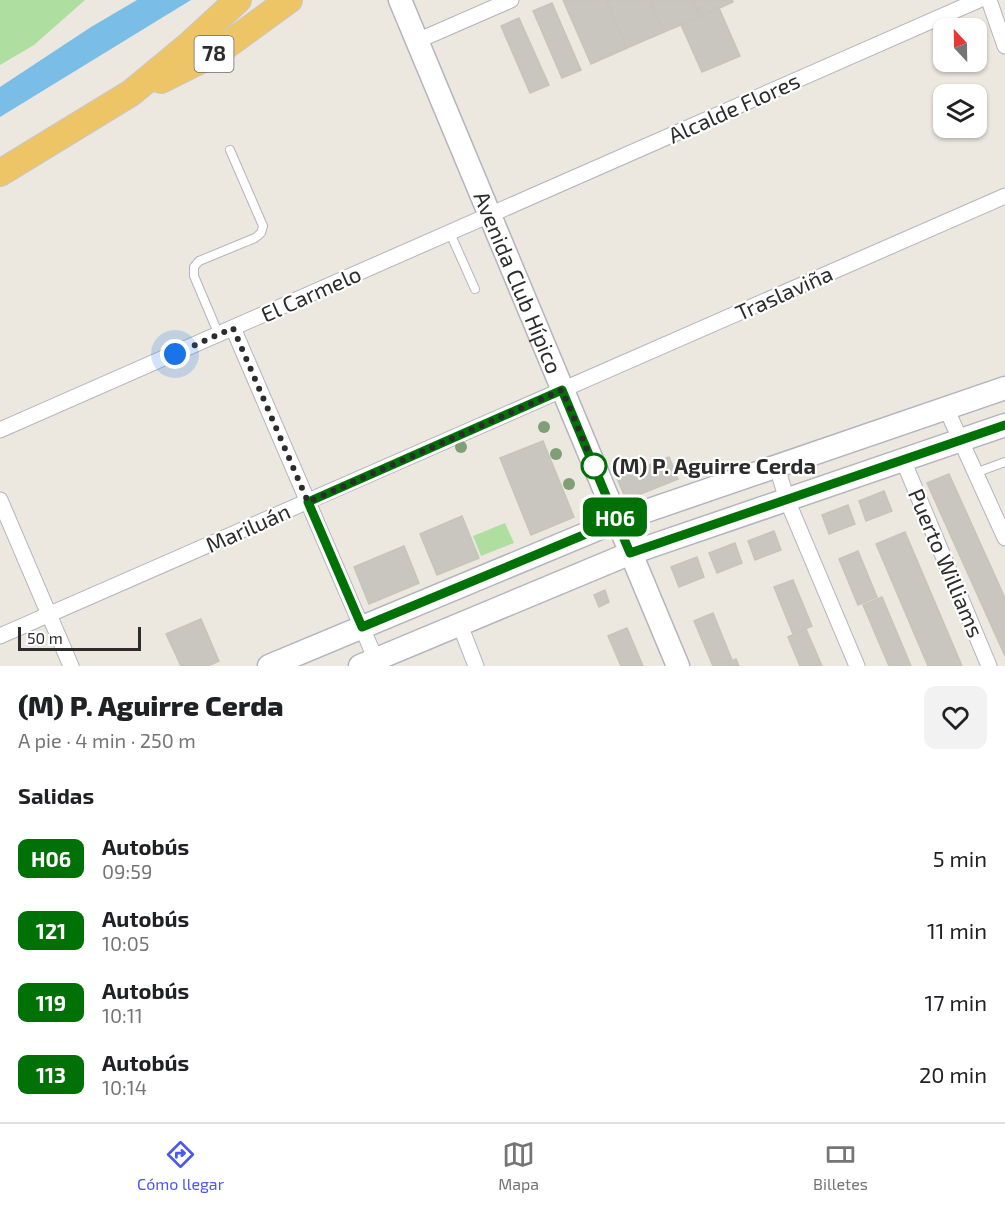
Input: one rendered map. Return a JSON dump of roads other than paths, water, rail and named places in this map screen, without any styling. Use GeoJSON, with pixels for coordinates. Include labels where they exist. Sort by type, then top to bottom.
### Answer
{"type":"FeatureCollection","features":[{"type":"Feature","properties":{"kind":"highway","name":"78"},"geometry":{"type":"LineString","coordinates":[[0,173],[130,93],[189,45],[238,0]]}},
{"type":"Feature","properties":{"kind":"highway","name":"78"},"geometry":{"type":"LineString","coordinates":[[130,93],[219,51],[289,0]]}},
{"type":"Feature","properties":{"kind":"main road","name":"Avenida Club Hípico"},"geometry":{"type":"LineString","coordinates":[[400,0],[678,666]]}},
{"type":"Feature","properties":{"kind":"main road"},"geometry":{"type":"LineString","coordinates":[[268,666],[617,521],[1005,388]]}},
{"type":"Feature","properties":{"kind":"main road"},"geometry":{"type":"LineString","coordinates":[[368,663],[630,553],[1005,425]]}},
{"type":"Feature","properties":{"kind":"main road"},"geometry":{"type":"LineString","coordinates":[[496,572],[494,590],[497,596],[502,600],[515,602]]}},
{"type":"Feature","properties":{"kind":"main road"},"geometry":{"type":"LineString","coordinates":[[472,582],[487,596],[488,607],[481,616]]}},
{"type":"Feature","properties":{"kind":"street"},"geometry":{"type":"LineString","coordinates":[[417,41],[511,0]]}},
{"type":"Feature","properties":{"kind":"street","name":"Alcalde Flores"},"geometry":{"type":"LineString","coordinates":[[490,216],[979,0]]}},
{"type":"Feature","properties":{"kind":"street"},"geometry":{"type":"LineString","coordinates":[[989,0],[1005,46]]}},
{"type":"Feature","properties":{"kind":"street","name":"Traslaviña"},"geometry":{"type":"LineString","coordinates":[[562,390],[1005,196]]}},
{"type":"Feature","properties":{"kind":"street","name":"El Carmelo"},"geometry":{"type":"LineString","coordinates":[[0,430],[490,216]]}},
{"type":"Feature","properties":{"kind":"street"},"geometry":{"type":"LineString","coordinates":[[226,332],[308,502],[362,627],[368,663]]}},
{"type":"Feature","properties":{"kind":"street","name":"Mariluán"},"geometry":{"type":"LineString","coordinates":[[0,636],[562,390]]}},
{"type":"Feature","properties":{"kind":"street"},"geometry":{"type":"LineString","coordinates":[[946,408],[1005,538]]}},
{"type":"Feature","properties":{"kind":"street","name":"Puerto Williams"},"geometry":{"type":"LineString","coordinates":[[903,460],[988,666]]}},
{"type":"Feature","properties":{"kind":"street"},"geometry":{"type":"LineString","coordinates":[[777,466],[787,500],[857,666]]}},
{"type":"Feature","properties":{"kind":"street"},"geometry":{"type":"LineString","coordinates":[[0,500],[71,666]]}},
{"type":"Feature","properties":{"kind":"street"},"geometry":{"type":"LineString","coordinates":[[460,625],[476,666]]}},
{"type":"Feature","properties":{"kind":"lane"},"geometry":{"type":"LineString","coordinates":[[226,332],[194,276],[194,267],[199,261],[255,238],[261,233],[263,226],[230,150]]}},
{"type":"Feature","properties":{"kind":"lane"},"geometry":{"type":"LineString","coordinates":[[450,233],[475,289]]}},
{"type":"Feature","properties":{"kind":"lane"},"geometry":{"type":"LineString","coordinates":[[975,473],[1005,462]]}},
{"type":"Feature","properties":{"kind":"water"},"geometry":{"type":"Polygon","coordinates":[[[137,0],[191,0],[0,117],[0,87],[91,27],[137,0]]]}},
{"type":"Feature","properties":{"kind":"place","name":"(M) P. Aguirre Cerda"},"geometry":{"type":"Point","coordinates":[594,466]}}]}
